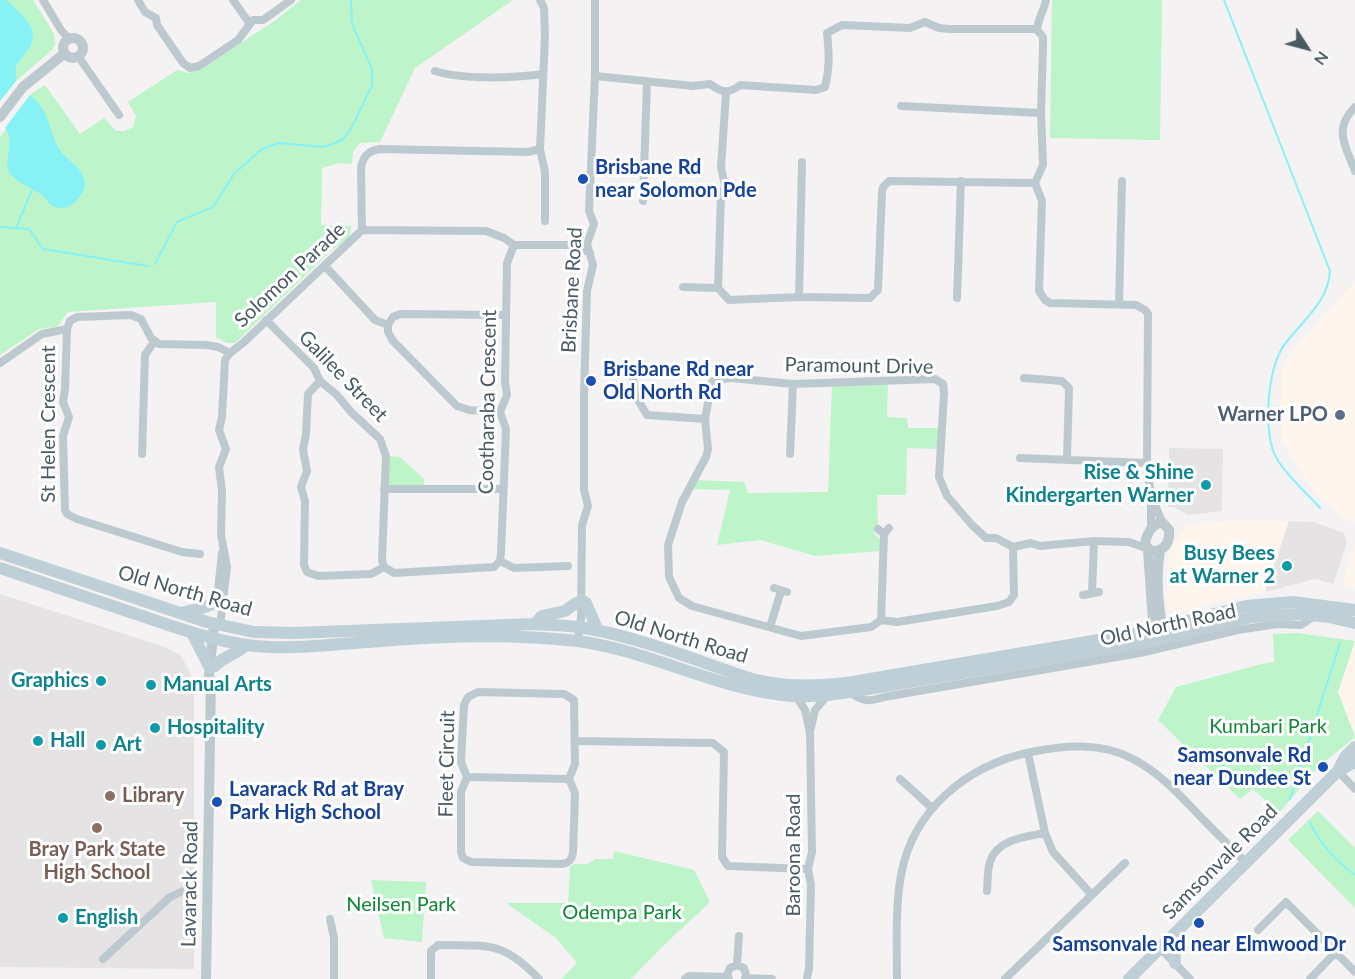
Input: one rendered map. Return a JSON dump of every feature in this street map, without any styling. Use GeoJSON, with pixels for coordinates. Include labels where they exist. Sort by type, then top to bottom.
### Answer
{"type":"FeatureCollection","features":[{"type":"Feature","properties":{"kind":"main road","name":"Old North Road"},"geometry":{"type":"LineString","coordinates":[[0,553],[181,613],[254,632],[294,633],[534,624],[577,627],[639,642],[752,679],[785,685],[814,686],[847,683],[1158,634],[1225,610],[1271,603],[1314,603],[1355,610]]}},
{"type":"Feature","properties":{"kind":"main road","name":"Old North Road"},"geometry":{"type":"LineString","coordinates":[[0,568],[215,640],[246,645],[301,648],[460,638],[503,637],[574,641],[612,649],[784,696],[827,696],[1252,617],[1286,614],[1316,615],[1355,623]]}},
{"type":"Feature","properties":{"kind":"main road"},"geometry":{"type":"LineString","coordinates":[[181,613],[207,607],[217,601]]}},
{"type":"Feature","properties":{"kind":"main road"},"geometry":{"type":"LineString","coordinates":[[534,624],[542,616],[565,611],[579,602],[586,603],[598,631]]}},
{"type":"Feature","properties":{"kind":"main road"},"geometry":{"type":"LineString","coordinates":[[192,633],[212,667],[246,645]]}},
{"type":"Feature","properties":{"kind":"main road","name":"Samsonvale Road"},"geometry":{"type":"LineString","coordinates":[[1338,771],[1345,757],[1355,747]]}},
{"type":"Feature","properties":{"kind":"main road","name":"Samsonvale Road"},"geometry":{"type":"LineString","coordinates":[[1129,979],[1338,771],[1355,762]]}},
{"type":"Feature","properties":{"kind":"main road"},"geometry":{"type":"LineString","coordinates":[[1175,963],[1174,948],[1179,930]]}},
{"type":"Feature","properties":{"kind":"street"},"geometry":{"type":"LineString","coordinates":[[43,0],[69,39]]}},
{"type":"Feature","properties":{"kind":"street"},"geometry":{"type":"LineString","coordinates":[[138,0],[145,12],[156,18],[157,25],[183,63],[190,68],[199,66],[238,40],[253,20],[263,20],[291,0]]}},
{"type":"Feature","properties":{"kind":"street"},"geometry":{"type":"LineString","coordinates":[[233,0],[250,24]]}},
{"type":"Feature","properties":{"kind":"street"},"geometry":{"type":"LineString","coordinates":[[540,0],[544,8],[540,149],[545,172],[545,221]]}},
{"type":"Feature","properties":{"kind":"street","name":"Brisbane Road"},"geometry":{"type":"LineString","coordinates":[[574,641],[583,544],[582,525],[588,506],[584,489],[584,395],[587,291],[593,265],[587,244],[594,224],[589,211],[595,76],[595,0]]}},
{"type":"Feature","properties":{"kind":"street"},"geometry":{"type":"LineString","coordinates":[[1035,183],[1043,169],[1041,113],[1043,37],[1037,29],[1038,19],[1044,11],[1046,0]]}},
{"type":"Feature","properties":{"kind":"street"},"geometry":{"type":"LineString","coordinates":[[595,76],[693,86],[710,84],[726,93],[740,85],[816,90],[825,87],[830,68],[828,33],[842,26],[910,28],[925,22],[939,28],[949,29],[1037,29]]}},
{"type":"Feature","properties":{"kind":"street"},"geometry":{"type":"LineString","coordinates":[[76,38],[81,42],[83,50],[78,57],[72,58],[65,53],[64,44],[69,39],[76,38]]}},
{"type":"Feature","properties":{"kind":"street"},"geometry":{"type":"LineString","coordinates":[[0,117],[23,87],[65,53]]}},
{"type":"Feature","properties":{"kind":"street"},"geometry":{"type":"LineString","coordinates":[[78,57],[119,115]]}},
{"type":"Feature","properties":{"kind":"street"},"geometry":{"type":"LineString","coordinates":[[435,71],[450,76],[543,74]]}},
{"type":"Feature","properties":{"kind":"street"},"geometry":{"type":"LineString","coordinates":[[643,201],[647,82]]}},
{"type":"Feature","properties":{"kind":"street"},"geometry":{"type":"LineString","coordinates":[[726,93],[721,167],[725,186],[721,195],[718,288],[729,300],[799,297],[870,298],[878,290],[882,192],[886,184],[893,180],[1035,183]]}},
{"type":"Feature","properties":{"kind":"street"},"geometry":{"type":"LineString","coordinates":[[901,106],[1041,113]]}},
{"type":"Feature","properties":{"kind":"street"},"geometry":{"type":"LineString","coordinates":[[1355,107],[1347,116],[1341,134],[1355,171]]}},
{"type":"Feature","properties":{"kind":"street"},"geometry":{"type":"LineString","coordinates":[[362,230],[361,168],[362,160],[371,151],[380,149],[528,152],[540,149]]}},
{"type":"Feature","properties":{"kind":"street"},"geometry":{"type":"LineString","coordinates":[[799,297],[802,162]]}},
{"type":"Feature","properties":{"kind":"street"},"geometry":{"type":"LineString","coordinates":[[957,298],[961,181]]}},
{"type":"Feature","properties":{"kind":"street"},"geometry":{"type":"LineString","coordinates":[[1119,304],[1122,181]]}},
{"type":"Feature","properties":{"kind":"street"},"geometry":{"type":"LineString","coordinates":[[1035,183],[1042,201],[1038,284],[1041,296],[1050,303],[1140,306],[1148,314],[1147,463],[1151,497],[1148,541],[1158,634]]}},
{"type":"Feature","properties":{"kind":"street","name":"Solomon Parade"},"geometry":{"type":"LineString","coordinates":[[228,356],[362,230],[486,231],[514,245],[574,245],[590,253]]}},
{"type":"Feature","properties":{"kind":"street"},"geometry":{"type":"LineString","coordinates":[[574,245],[591,233]]}},
{"type":"Feature","properties":{"kind":"street","name":"Cootharaba Crescent"},"geometry":{"type":"LineString","coordinates":[[500,561],[506,429],[500,412],[507,395],[505,381],[507,262],[514,245]]}},
{"type":"Feature","properties":{"kind":"street"},"geometry":{"type":"LineString","coordinates":[[325,266],[375,320],[388,325]]}},
{"type":"Feature","properties":{"kind":"street"},"geometry":{"type":"LineString","coordinates":[[683,287],[718,288]]}},
{"type":"Feature","properties":{"kind":"street"},"geometry":{"type":"LineString","coordinates":[[500,412],[469,410],[457,406],[393,341],[388,332],[388,325],[393,317],[400,314],[506,315]]}},
{"type":"Feature","properties":{"kind":"street","name":"St Helen Crescent"},"geometry":{"type":"LineString","coordinates":[[154,342],[141,319],[131,315],[77,317],[70,321],[66,333],[63,399],[69,417],[63,430],[63,506],[71,516],[182,552],[200,554]]}},
{"type":"Feature","properties":{"kind":"street","name":"Galilee Street"},"geometry":{"type":"LineString","coordinates":[[266,320],[310,364],[320,381],[381,439],[386,456],[382,560],[384,567]]}},
{"type":"Feature","properties":{"kind":"street"},"geometry":{"type":"LineString","coordinates":[[0,363],[42,334],[66,333]]}},
{"type":"Feature","properties":{"kind":"street"},"geometry":{"type":"LineString","coordinates":[[142,454],[145,355],[154,342],[214,347],[228,356],[219,430],[226,449],[219,467],[222,491],[221,535],[227,567],[217,624]]}},
{"type":"Feature","properties":{"kind":"street"},"geometry":{"type":"LineString","coordinates":[[624,371],[633,377],[635,395],[647,416],[705,419],[708,449],[706,457],[682,502],[668,544],[669,578],[680,598],[692,606],[801,636],[871,627],[881,620],[897,622],[997,606],[1009,602],[1014,595],[1013,547]]}},
{"type":"Feature","properties":{"kind":"street"},"geometry":{"type":"LineString","coordinates":[[633,377],[646,371]]}},
{"type":"Feature","properties":{"kind":"street","name":"Paramount Drive"},"geometry":{"type":"LineString","coordinates":[[705,419],[712,381],[731,378],[793,384],[935,379],[943,384],[944,393],[939,477],[946,496],[986,538],[996,538],[1013,547],[1031,543],[1040,546],[1094,541],[1148,541]]}},
{"type":"Feature","properties":{"kind":"street"},"geometry":{"type":"LineString","coordinates":[[1024,378],[1062,381],[1069,388],[1067,459]]}},
{"type":"Feature","properties":{"kind":"street"},"geometry":{"type":"LineString","coordinates":[[320,381],[308,394],[303,450],[307,466],[301,487],[305,501],[305,569],[310,574],[318,576],[371,574],[384,567],[394,573],[488,569],[500,561],[514,568],[568,566]]}},
{"type":"Feature","properties":{"kind":"street"},"geometry":{"type":"LineString","coordinates":[[790,454],[793,384]]}},
{"type":"Feature","properties":{"kind":"street"},"geometry":{"type":"LineString","coordinates":[[1020,458],[1147,463]]}},
{"type":"Feature","properties":{"kind":"street"},"geometry":{"type":"LineString","coordinates":[[384,489],[503,489]]}},
{"type":"Feature","properties":{"kind":"street"},"geometry":{"type":"LineString","coordinates":[[1151,497],[1162,522],[1170,532],[1168,542],[1160,550],[1158,564],[1158,634]]}},
{"type":"Feature","properties":{"kind":"street"},"geometry":{"type":"LineString","coordinates":[[1160,550],[1153,551],[1148,541],[1154,525],[1162,522]]}},
{"type":"Feature","properties":{"kind":"street"},"geometry":{"type":"LineString","coordinates":[[881,620],[884,530]]}},
{"type":"Feature","properties":{"kind":"street"},"geometry":{"type":"LineString","coordinates":[[1091,593],[1094,541]]}},
{"type":"Feature","properties":{"kind":"street"},"geometry":{"type":"LineString","coordinates":[[217,624],[217,601],[223,550]]}},
{"type":"Feature","properties":{"kind":"street"},"geometry":{"type":"LineString","coordinates":[[770,627],[780,590]]}},
{"type":"Feature","properties":{"kind":"street","name":"Old North Road"},"geometry":{"type":"LineString","coordinates":[[850,692],[862,701],[874,700],[1166,648],[1238,630],[1277,624],[1301,625],[1316,615]]}},
{"type":"Feature","properties":{"kind":"street","name":"Lavarack Road"},"geometry":{"type":"LineString","coordinates":[[206,979],[211,681],[217,624]]}},
{"type":"Feature","properties":{"kind":"street","name":"Fleet Circuit"},"geometry":{"type":"LineString","coordinates":[[476,692],[568,695],[573,699],[575,705],[575,764],[569,779],[575,793],[573,855],[570,861],[562,864],[471,862],[464,859],[461,852],[461,792],[467,777],[461,762],[464,705],[468,697],[476,692]]}},
{"type":"Feature","properties":{"kind":"street","name":"Baroona Road"},"geometry":{"type":"LineString","coordinates":[[796,696],[805,710],[810,732],[812,852],[808,869],[811,885],[807,979]]}},
{"type":"Feature","properties":{"kind":"street","name":"Baroona Road"},"geometry":{"type":"LineString","coordinates":[[810,732],[815,710],[827,696]]}},
{"type":"Feature","properties":{"kind":"street"},"geometry":{"type":"LineString","coordinates":[[575,741],[713,743],[724,752],[722,857],[729,866],[808,869]]}},
{"type":"Feature","properties":{"kind":"street"},"geometry":{"type":"LineString","coordinates":[[897,979],[898,898],[909,847],[921,823],[932,808],[967,777],[987,765],[1008,757],[1057,747],[1081,746],[1104,749],[1132,758],[1161,776],[1246,863]]}},
{"type":"Feature","properties":{"kind":"street"},"geometry":{"type":"LineString","coordinates":[[1028,753],[1046,833],[1053,852],[1091,894]]}},
{"type":"Feature","properties":{"kind":"street"},"geometry":{"type":"LineString","coordinates":[[1338,771],[1355,789]]}},
{"type":"Feature","properties":{"kind":"street"},"geometry":{"type":"LineString","coordinates":[[467,777],[569,779]]}},
{"type":"Feature","properties":{"kind":"street"},"geometry":{"type":"LineString","coordinates":[[900,779],[932,808]]}},
{"type":"Feature","properties":{"kind":"street"},"geometry":{"type":"LineString","coordinates":[[987,891],[990,861],[1000,847],[1014,839],[1046,833]]}},
{"type":"Feature","properties":{"kind":"street"},"geometry":{"type":"LineString","coordinates":[[1005,979],[1125,863]]}},
{"type":"Feature","properties":{"kind":"street"},"geometry":{"type":"LineString","coordinates":[[103,959],[170,897],[185,890]]}},
{"type":"Feature","properties":{"kind":"street"},"geometry":{"type":"LineString","coordinates":[[1258,930],[1286,902],[1355,972]]}},
{"type":"Feature","properties":{"kind":"street"},"geometry":{"type":"LineString","coordinates":[[330,919],[334,938],[334,979]]}},
{"type":"Feature","properties":{"kind":"street"},"geometry":{"type":"LineString","coordinates":[[737,965],[739,936]]}},
{"type":"Feature","properties":{"kind":"street"},"geometry":{"type":"LineString","coordinates":[[431,979],[431,951],[438,945],[496,948],[516,957],[538,979]]}},
{"type":"Feature","properties":{"kind":"street"},"geometry":{"type":"LineString","coordinates":[[1160,948],[1190,979]]}},
{"type":"Feature","properties":{"kind":"street"},"geometry":{"type":"LineString","coordinates":[[1310,979],[1335,953]]}},
{"type":"Feature","properties":{"kind":"street"},"geometry":{"type":"LineString","coordinates":[[685,979],[689,976],[728,978],[730,968],[737,965],[744,968],[745,979],[772,979]]}},
{"type":"Feature","properties":{"kind":"shaded area"},"geometry":{"type":"Polygon","coordinates":[[[1355,282],[1355,521],[1347,521],[1314,492],[1281,440],[1281,374],[1289,353],[1355,282]]]}},
{"type":"Feature","properties":{"kind":"shaded area"},"geometry":{"type":"Polygon","coordinates":[[[1169,448],[1223,449],[1222,511],[1188,515],[1173,507],[1168,507],[1169,448]]]}},
{"type":"Feature","properties":{"kind":"shaded area"},"geometry":{"type":"Polygon","coordinates":[[[1236,520],[1289,521],[1265,592],[1177,612],[1170,611],[1167,605],[1168,554],[1181,532],[1190,525],[1236,520]]]}},
{"type":"Feature","properties":{"kind":"shaded area"},"geometry":{"type":"Polygon","coordinates":[[[1289,521],[1314,522],[1344,533],[1347,543],[1333,584],[1315,579],[1265,592],[1289,521]]]}},
{"type":"Feature","properties":{"kind":"shaded area"},"geometry":{"type":"Polygon","coordinates":[[[1355,543],[1355,589],[1342,585],[1355,543]]]}},
{"type":"Feature","properties":{"kind":"shaded area","name":"Bray Park State High School"},"geometry":{"type":"Polygon","coordinates":[[[0,594],[165,647],[181,656],[190,672],[194,689],[194,969],[0,967],[0,594]]]}},
{"type":"Feature","properties":{"kind":"shaded area"},"geometry":{"type":"Polygon","coordinates":[[[1355,641],[1355,734],[1338,692],[1355,641]]]}},
{"type":"Feature","properties":{"kind":"green space"},"geometry":{"type":"Polygon","coordinates":[[[0,0],[33,0],[54,34],[55,44],[52,50],[16,81],[0,101],[0,0]]]}},
{"type":"Feature","properties":{"kind":"green space"},"geometry":{"type":"Polygon","coordinates":[[[301,0],[513,0],[415,68],[380,142],[360,143],[353,152],[352,164],[339,163],[322,168],[321,225],[351,226],[350,237],[332,250],[235,343],[227,343],[216,337],[216,302],[68,312],[57,327],[39,329],[0,355],[0,137],[31,94],[45,85],[80,134],[104,118],[116,131],[125,131],[133,127],[136,116],[128,102],[177,70],[189,73],[201,69],[276,20],[301,0]]]}},
{"type":"Feature","properties":{"kind":"green space"},"geometry":{"type":"Polygon","coordinates":[[[1052,0],[1162,0],[1160,140],[1050,138],[1052,0]]]}},
{"type":"Feature","properties":{"kind":"green space"},"geometry":{"type":"Polygon","coordinates":[[[832,383],[888,385],[887,417],[907,418],[908,428],[939,428],[939,449],[907,448],[906,495],[877,495],[878,525],[873,532],[881,540],[880,551],[815,556],[761,540],[717,545],[730,490],[690,489],[698,480],[744,482],[748,493],[828,492],[832,383]]]}},
{"type":"Feature","properties":{"kind":"green space"},"geometry":{"type":"Polygon","coordinates":[[[389,456],[400,457],[424,479],[424,487],[387,487],[389,456]]]}},
{"type":"Feature","properties":{"kind":"green space","name":"Kumbari Park"},"geometry":{"type":"Polygon","coordinates":[[[1297,633],[1355,641],[1338,692],[1355,737],[1318,767],[1279,813],[1253,789],[1240,799],[1158,720],[1176,687],[1274,662],[1273,634],[1297,633]]]}},
{"type":"Feature","properties":{"kind":"green space"},"geometry":{"type":"Polygon","coordinates":[[[1318,811],[1355,848],[1355,908],[1288,840],[1318,811]]]}},
{"type":"Feature","properties":{"kind":"green space","name":"Odempa Park"},"geometry":{"type":"Polygon","coordinates":[[[614,851],[694,870],[710,902],[631,979],[562,979],[577,963],[556,938],[506,903],[568,903],[570,867],[574,864],[587,864],[596,859],[613,859],[614,851]]]}},
{"type":"Feature","properties":{"kind":"green space","name":"Neilsen Park"},"geometry":{"type":"Polygon","coordinates":[[[371,880],[426,882],[422,942],[384,938],[371,880]]]}},
{"type":"Feature","properties":{"kind":"water"},"geometry":{"type":"Polygon","coordinates":[[[0,0],[6,0],[25,18],[32,29],[33,39],[16,66],[16,81],[0,101],[0,0]]]}},
{"type":"Feature","properties":{"kind":"water"},"geometry":{"type":"Polygon","coordinates":[[[30,95],[45,113],[58,147],[84,179],[84,190],[72,205],[65,208],[51,205],[41,194],[15,179],[9,171],[9,140],[5,128],[30,95]]]}},
{"type":"Feature","properties":{"kind":"waterway"},"geometry":{"type":"LineString","coordinates":[[155,264],[177,222],[213,207],[234,174],[262,149],[279,143],[324,147],[342,140],[351,129],[372,85],[372,69],[352,24],[351,0]]}},
{"type":"Feature","properties":{"kind":"waterway"},"geometry":{"type":"LineString","coordinates":[[1224,0],[1330,271],[1325,292],[1320,301],[1279,354],[1271,384],[1268,418],[1272,448],[1277,459],[1291,478],[1320,508]]}},
{"type":"Feature","properties":{"kind":"waterway"},"geometry":{"type":"LineString","coordinates":[[16,228],[32,190]]}},
{"type":"Feature","properties":{"kind":"waterway"},"geometry":{"type":"LineString","coordinates":[[0,227],[29,229],[43,249],[148,266]]}},
{"type":"Feature","properties":{"kind":"waterway"},"geometry":{"type":"LineString","coordinates":[[1290,799],[1340,643]]}},
{"type":"Feature","properties":{"kind":"waterway"},"geometry":{"type":"LineString","coordinates":[[1310,822],[1329,851],[1355,875]]}},
{"type":"Feature","properties":{"kind":"place","name":"Brisbane Rd near Solomon Pde"},"geometry":{"type":"Point","coordinates":[583,179]}},
{"type":"Feature","properties":{"kind":"place","name":"Brisbane Rd near Old North Rd"},"geometry":{"type":"Point","coordinates":[591,381]}},
{"type":"Feature","properties":{"kind":"place","name":"Warner LPO"},"geometry":{"type":"Point","coordinates":[1340,415]}},
{"type":"Feature","properties":{"kind":"place","name":"Rise & Shine Kindergarten Warner"},"geometry":{"type":"Point","coordinates":[1206,485]}},
{"type":"Feature","properties":{"kind":"place","name":"Busy Bees at Warner 2"},"geometry":{"type":"Point","coordinates":[1287,566]}},
{"type":"Feature","properties":{"kind":"place","name":"Graphics"},"geometry":{"type":"Point","coordinates":[101,681]}},
{"type":"Feature","properties":{"kind":"place","name":"Manual Arts"},"geometry":{"type":"Point","coordinates":[151,685]}},
{"type":"Feature","properties":{"kind":"place","name":"Hospitality"},"geometry":{"type":"Point","coordinates":[155,728]}},
{"type":"Feature","properties":{"kind":"place","name":"Hall"},"geometry":{"type":"Point","coordinates":[38,741]}},
{"type":"Feature","properties":{"kind":"place","name":"Art"},"geometry":{"type":"Point","coordinates":[101,745]}},
{"type":"Feature","properties":{"kind":"place","name":"Samsonvale Rd near Dundee St"},"geometry":{"type":"Point","coordinates":[1323,767]}},
{"type":"Feature","properties":{"kind":"place","name":"Library"},"geometry":{"type":"Point","coordinates":[110,796]}},
{"type":"Feature","properties":{"kind":"place","name":"Lavarack Rd at Bray Park High School"},"geometry":{"type":"Point","coordinates":[217,802]}},
{"type":"Feature","properties":{"kind":"place","name":"Bray Park State High School"},"geometry":{"type":"Point","coordinates":[97,828]}},
{"type":"Feature","properties":{"kind":"place","name":"English"},"geometry":{"type":"Point","coordinates":[63,918]}},
{"type":"Feature","properties":{"kind":"place","name":"Samsonvale Rd near Elmwood Dr"},"geometry":{"type":"Point","coordinates":[1199,923]}}]}
